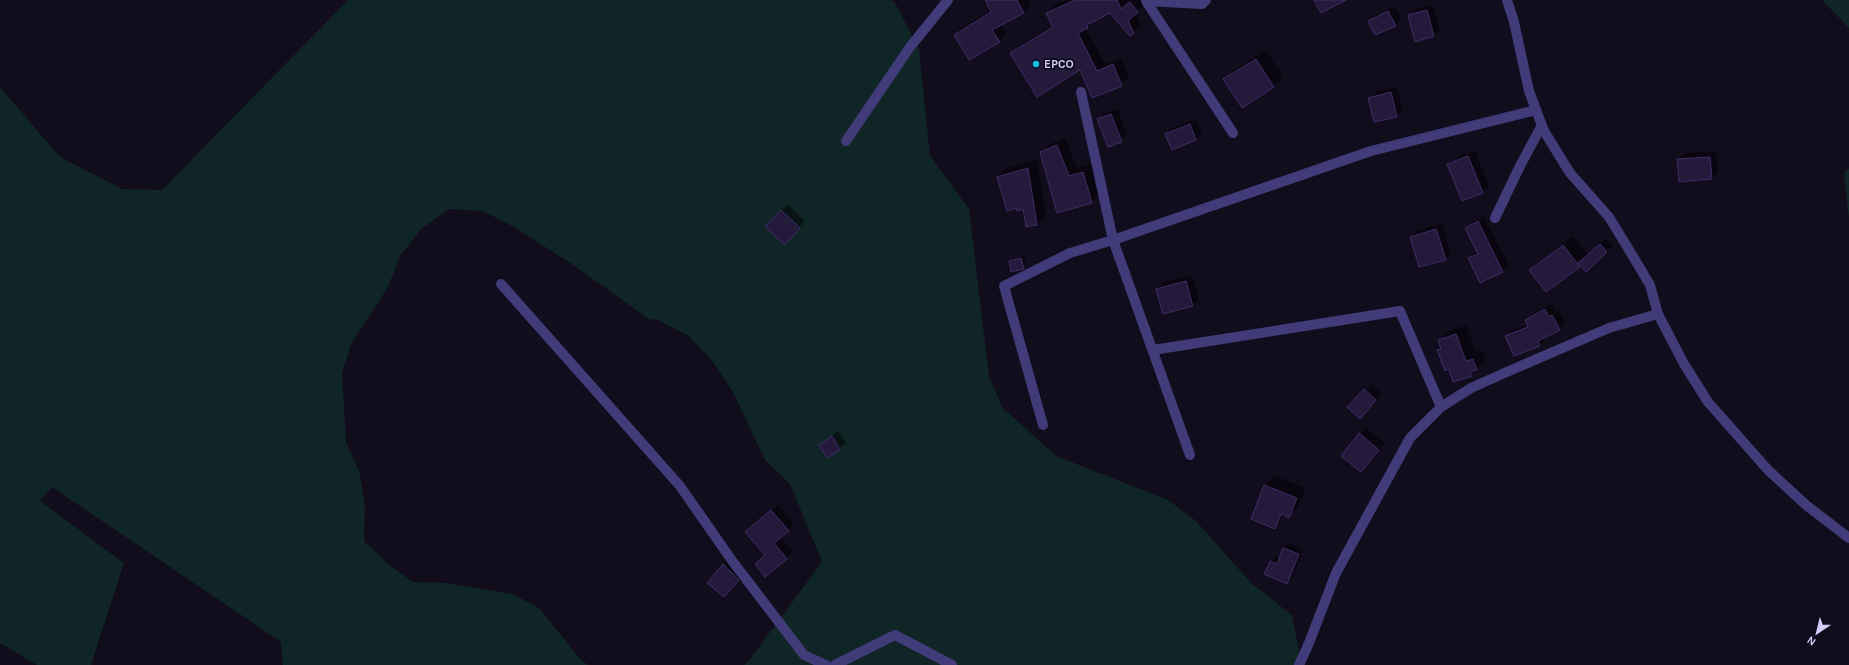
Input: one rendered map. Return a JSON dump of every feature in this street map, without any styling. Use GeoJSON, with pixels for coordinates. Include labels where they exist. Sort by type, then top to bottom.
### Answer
{"type":"FeatureCollection","features":[{"type":"Feature","properties":{"kind":"street"},"geometry":{"type":"LineString","coordinates":[[846,141],[910,47],[948,0]]}},
{"type":"Feature","properties":{"kind":"street"},"geometry":{"type":"LineString","coordinates":[[1206,0],[1202,4],[1146,1],[1233,133]]}},
{"type":"Feature","properties":{"kind":"street"},"geometry":{"type":"LineString","coordinates":[[1507,0],[1514,22],[1529,91],[1542,125],[1570,173],[1609,218],[1631,253],[1650,285],[1658,314],[1684,364],[1708,402],[1768,470],[1806,505],[1849,538]]}},
{"type":"Feature","properties":{"kind":"street"},"geometry":{"type":"LineString","coordinates":[[1081,92],[1114,240],[1190,455]]}},
{"type":"Feature","properties":{"kind":"street"},"geometry":{"type":"LineString","coordinates":[[1043,425],[1004,286],[1070,253],[1114,240],[1371,150],[1536,110]]}},
{"type":"Feature","properties":{"kind":"street"},"geometry":{"type":"LineString","coordinates":[[1495,218],[1542,125]]}},
{"type":"Feature","properties":{"kind":"street"},"geometry":{"type":"LineString","coordinates":[[501,284],[680,486],[734,562],[804,655],[826,665]]}},
{"type":"Feature","properties":{"kind":"street"},"geometry":{"type":"LineString","coordinates":[[1153,350],[1400,311],[1441,407]]}},
{"type":"Feature","properties":{"kind":"street"},"geometry":{"type":"LineString","coordinates":[[1299,665],[1336,572],[1410,438],[1441,407],[1471,388],[1609,328],[1658,314]]}},
{"type":"Feature","properties":{"kind":"street"},"geometry":{"type":"LineString","coordinates":[[835,665],[895,635],[952,665]]}},
{"type":"Feature","properties":{"kind":"green space"},"geometry":{"type":"Polygon","coordinates":[[[348,0],[891,0],[895,3],[919,49],[930,156],[969,209],[989,376],[1002,407],[1056,456],[1168,500],[1196,521],[1252,584],[1292,615],[1301,661],[1299,665],[744,665],[822,562],[790,484],[765,460],[733,392],[713,362],[689,336],[658,320],[649,319],[572,264],[514,227],[483,211],[449,209],[421,229],[400,256],[388,287],[351,344],[342,373],[346,442],[359,471],[365,505],[364,541],[388,564],[413,582],[446,583],[513,594],[540,609],[580,659],[588,665],[283,665],[281,642],[52,487],[40,501],[124,563],[91,665],[37,665],[0,643],[0,87],[60,157],[122,189],[162,190],[348,0]]]}},
{"type":"Feature","properties":{"kind":"green space"},"geometry":{"type":"Polygon","coordinates":[[[1822,0],[1849,0],[1849,28],[1822,0]]]}},
{"type":"Feature","properties":{"kind":"green space"},"geometry":{"type":"Polygon","coordinates":[[[1849,168],[1849,219],[1844,173],[1849,168]]]}},
{"type":"Feature","properties":{"kind":"building"},"geometry":{"type":"Polygon","coordinates":[[[985,0],[1017,0],[1024,13],[992,30],[1000,42],[969,60],[954,35],[991,12],[985,0]]]}},
{"type":"Feature","properties":{"kind":"building"},"geometry":{"type":"Polygon","coordinates":[[[1075,0],[1117,0],[1121,9],[1130,2],[1138,12],[1128,21],[1134,33],[1130,36],[1110,13],[1087,25],[1088,28],[1078,33],[1097,71],[1113,64],[1122,86],[1092,98],[1080,70],[1037,97],[1010,53],[1053,27],[1046,13],[1075,0]]]}},
{"type":"Feature","properties":{"kind":"building"},"geometry":{"type":"Polygon","coordinates":[[[1314,0],[1346,0],[1321,13],[1314,0]]]}},
{"type":"Feature","properties":{"kind":"building"},"geometry":{"type":"Polygon","coordinates":[[[1427,10],[1434,36],[1415,42],[1408,15],[1427,10]]]}},
{"type":"Feature","properties":{"kind":"building"},"geometry":{"type":"Polygon","coordinates":[[[1388,11],[1396,26],[1375,35],[1368,21],[1388,11]]]}},
{"type":"Feature","properties":{"kind":"building"},"geometry":{"type":"Polygon","coordinates":[[[1256,59],[1274,87],[1242,108],[1223,79],[1256,59]]]}},
{"type":"Feature","properties":{"kind":"building"},"geometry":{"type":"Polygon","coordinates":[[[1391,92],[1397,117],[1374,122],[1368,98],[1391,92]]]}},
{"type":"Feature","properties":{"kind":"building"},"geometry":{"type":"Polygon","coordinates":[[[1111,114],[1122,142],[1108,147],[1097,119],[1111,114]]]}},
{"type":"Feature","properties":{"kind":"building"},"geometry":{"type":"Polygon","coordinates":[[[1190,124],[1196,140],[1172,150],[1165,134],[1190,124]]]}},
{"type":"Feature","properties":{"kind":"building"},"geometry":{"type":"Polygon","coordinates":[[[1057,145],[1069,176],[1083,172],[1092,203],[1057,213],[1040,152],[1057,145]]]}},
{"type":"Feature","properties":{"kind":"building"},"geometry":{"type":"Polygon","coordinates":[[[1468,156],[1483,193],[1462,201],[1447,164],[1468,156]]]}},
{"type":"Feature","properties":{"kind":"building"},"geometry":{"type":"Polygon","coordinates":[[[1710,157],[1712,179],[1679,182],[1677,159],[1710,157]]]}},
{"type":"Feature","properties":{"kind":"building"},"geometry":{"type":"Polygon","coordinates":[[[1028,168],[1037,225],[1026,227],[1023,209],[1017,211],[1017,208],[1007,211],[997,177],[1028,168]]]}},
{"type":"Feature","properties":{"kind":"building"},"geometry":{"type":"Polygon","coordinates":[[[781,210],[800,228],[785,245],[765,227],[781,210]]]}},
{"type":"Feature","properties":{"kind":"building"},"geometry":{"type":"Polygon","coordinates":[[[1478,221],[1503,272],[1480,283],[1468,258],[1478,254],[1465,228],[1478,221]]]}},
{"type":"Feature","properties":{"kind":"building"},"geometry":{"type":"Polygon","coordinates":[[[1436,229],[1446,260],[1419,267],[1410,237],[1436,229]]]}},
{"type":"Feature","properties":{"kind":"building"},"geometry":{"type":"Polygon","coordinates":[[[1600,244],[1607,252],[1586,272],[1578,263],[1600,244]]]}},
{"type":"Feature","properties":{"kind":"building"},"geometry":{"type":"Polygon","coordinates":[[[1563,245],[1580,267],[1546,292],[1529,270],[1563,245]]]}},
{"type":"Feature","properties":{"kind":"building"},"geometry":{"type":"Polygon","coordinates":[[[1021,258],[1024,269],[1011,272],[1009,261],[1021,258]]]}},
{"type":"Feature","properties":{"kind":"building"},"geometry":{"type":"Polygon","coordinates":[[[1186,281],[1193,306],[1163,314],[1156,289],[1186,281]]]}},
{"type":"Feature","properties":{"kind":"building"},"geometry":{"type":"Polygon","coordinates":[[[1545,309],[1549,317],[1552,315],[1560,330],[1538,341],[1540,346],[1514,356],[1505,336],[1528,327],[1525,320],[1545,309]]]}},
{"type":"Feature","properties":{"kind":"building"},"geometry":{"type":"Polygon","coordinates":[[[1456,334],[1466,361],[1473,359],[1477,370],[1470,372],[1472,376],[1453,382],[1449,369],[1445,371],[1437,350],[1441,349],[1438,340],[1456,334]]]}},
{"type":"Feature","properties":{"kind":"building"},"geometry":{"type":"Polygon","coordinates":[[[1364,389],[1376,400],[1360,419],[1347,407],[1364,389]]]}},
{"type":"Feature","properties":{"kind":"building"},"geometry":{"type":"Polygon","coordinates":[[[1359,433],[1379,450],[1361,472],[1341,456],[1359,433]]]}},
{"type":"Feature","properties":{"kind":"building"},"geometry":{"type":"Polygon","coordinates":[[[832,436],[840,450],[827,458],[819,445],[832,436]]]}},
{"type":"Feature","properties":{"kind":"building"},"geometry":{"type":"Polygon","coordinates":[[[1264,485],[1297,498],[1289,518],[1281,514],[1275,529],[1251,519],[1264,485]]]}},
{"type":"Feature","properties":{"kind":"building"},"geometry":{"type":"Polygon","coordinates":[[[771,510],[789,531],[774,543],[787,559],[765,577],[755,564],[765,555],[745,532],[771,510]]]}},
{"type":"Feature","properties":{"kind":"building"},"geometry":{"type":"Polygon","coordinates":[[[1283,548],[1299,554],[1287,584],[1264,574],[1270,561],[1277,564],[1283,548]]]}},
{"type":"Feature","properties":{"kind":"building"},"geometry":{"type":"Polygon","coordinates":[[[723,564],[739,580],[724,597],[707,583],[723,564]]]}},
{"type":"Feature","properties":{"kind":"place","name":"EPCO"},"geometry":{"type":"Point","coordinates":[1036,64]}}]}
